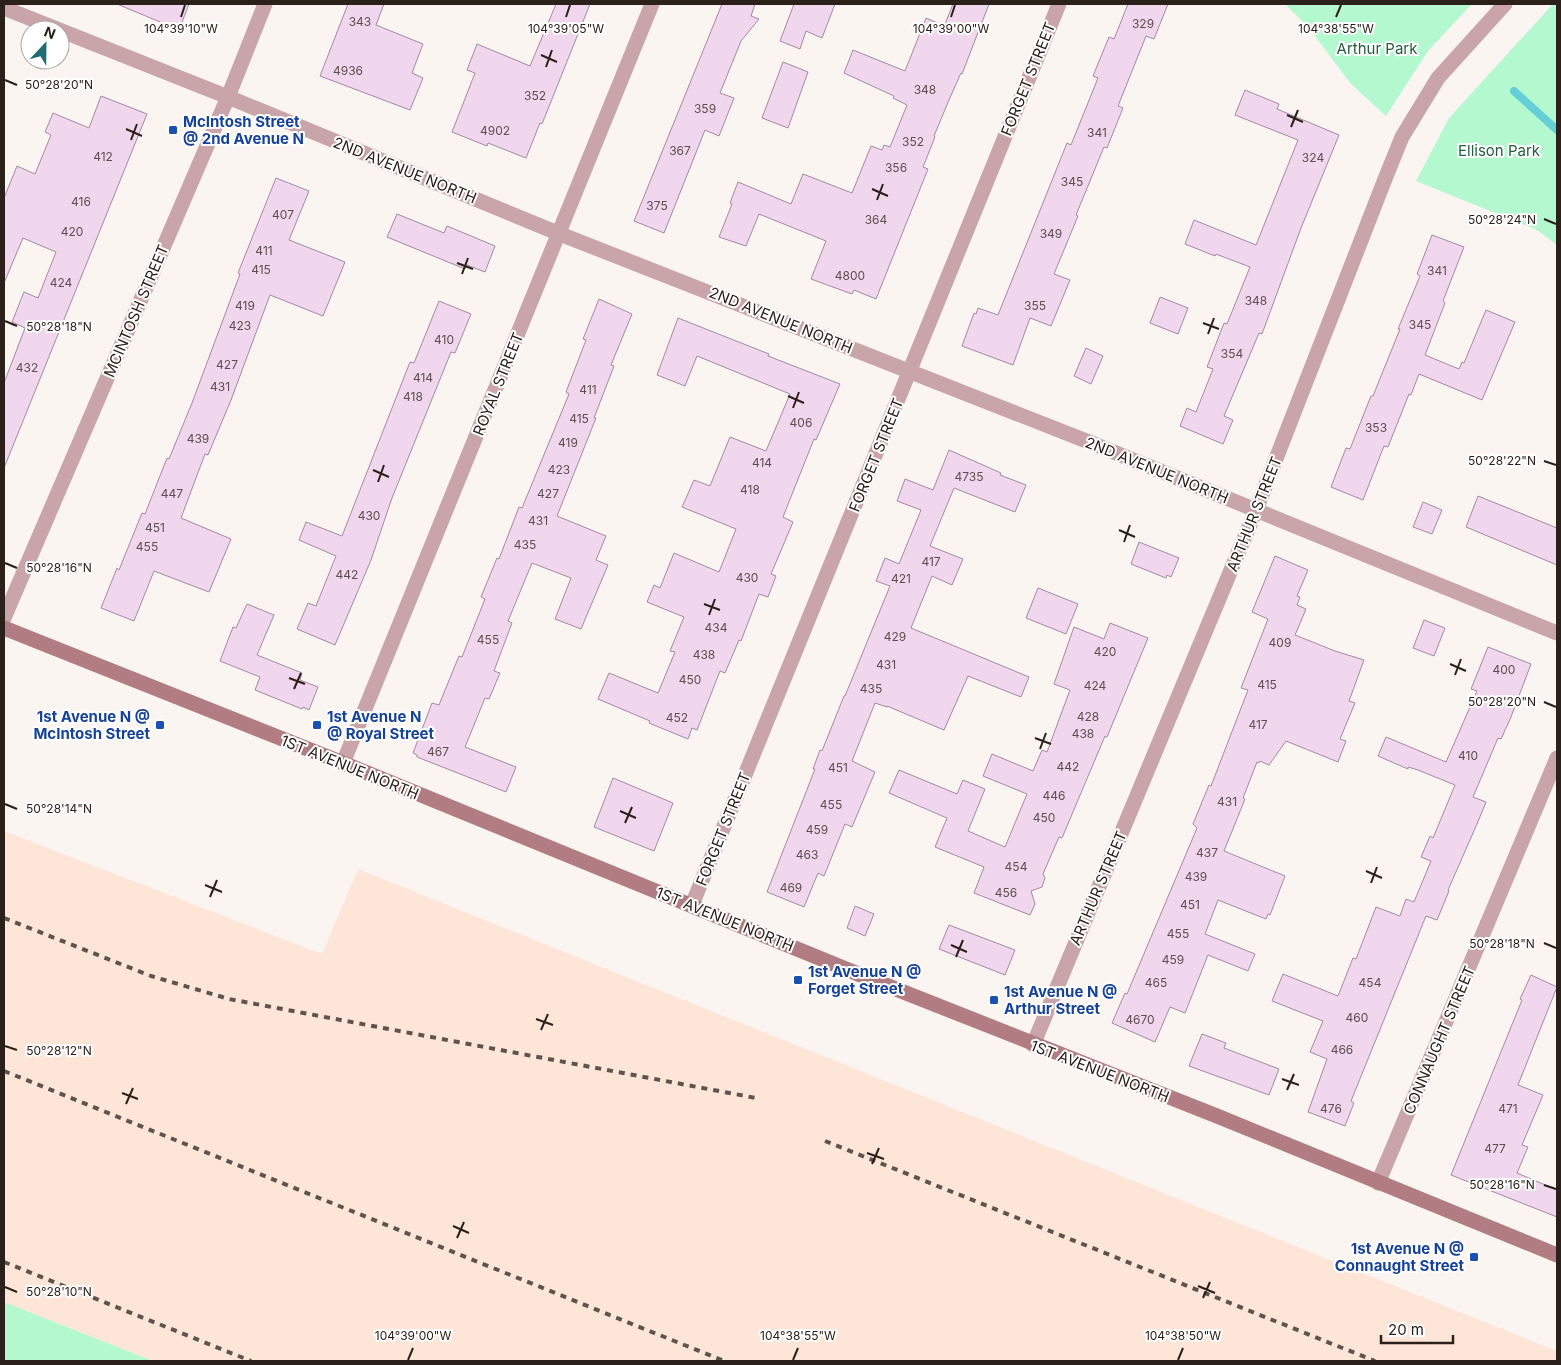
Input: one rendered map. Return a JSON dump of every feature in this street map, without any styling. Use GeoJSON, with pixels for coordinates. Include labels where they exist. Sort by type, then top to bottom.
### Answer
{"type":"FeatureCollection","features":[{"type":"Feature","properties":{"kind":"main road","name":"1ST AVENUE NORTH"},"geometry":{"type":"LineString","coordinates":[[4,628],[343,763],[1033,1045],[1216,1116],[1557,1255]]}},
{"type":"Feature","properties":{"kind":"street","name":"MCINTOSH STREET"},"geometry":{"type":"LineString","coordinates":[[4,618],[228,97],[265,4]]}},
{"type":"Feature","properties":{"kind":"street","name":"ROYAL STREET"},"geometry":{"type":"LineString","coordinates":[[343,763],[560,234],[652,4]]}},
{"type":"Feature","properties":{"kind":"street","name":"FORGET STREET"},"geometry":{"type":"LineString","coordinates":[[692,905],[1059,4]]}},
{"type":"Feature","properties":{"kind":"street","name":"ARTHUR STREET"},"geometry":{"type":"LineString","coordinates":[[1033,1045],[1256,510],[1402,138],[1438,78],[1505,4]]}},
{"type":"Feature","properties":{"kind":"street","name":"2ND AVENUE NORTH"},"geometry":{"type":"LineString","coordinates":[[4,8],[228,97],[560,234],[735,301],[1089,442],[1557,633]]}},
{"type":"Feature","properties":{"kind":"street","name":"CONNAUGHT STREET"},"geometry":{"type":"LineString","coordinates":[[1378,1183],[1557,758]]}},
{"type":"Feature","properties":{"kind":"shaded area"},"geometry":{"type":"Polygon","coordinates":[[[4,831],[322,954],[358,869],[1557,1351],[1557,1361],[153,1361],[4,1302],[4,831]]]}},
{"type":"Feature","properties":{"kind":"green space","name":"Arthur Park"},"geometry":{"type":"Polygon","coordinates":[[[1285,4],[1472,4],[1428,51],[1386,116],[1350,83],[1309,28],[1285,4]]]}},
{"type":"Feature","properties":{"kind":"green space","name":"Ellison Park"},"geometry":{"type":"Polygon","coordinates":[[[1553,4],[1557,4],[1557,245],[1537,230],[1416,181],[1449,118],[1553,4]]]}},
{"type":"Feature","properties":{"kind":"green space"},"geometry":{"type":"Polygon","coordinates":[[[4,1302],[153,1361],[4,1361],[4,1302]]]}},
{"type":"Feature","properties":{"kind":"building"},"geometry":{"type":"Polygon","coordinates":[[[117,4],[189,4],[179,30],[117,4]]]}},
{"type":"Feature","properties":{"kind":"building"},"geometry":{"type":"Polygon","coordinates":[[[348,4],[384,4],[376,25],[423,44],[412,73],[423,78],[410,110],[320,76],[348,4]]]}},
{"type":"Feature","properties":{"kind":"building"},"geometry":{"type":"Polygon","coordinates":[[[556,4],[590,4],[542,124],[540,123],[526,158],[488,143],[487,146],[452,132],[475,73],[467,70],[477,44],[530,66],[556,4]]]}},
{"type":"Feature","properties":{"kind":"building"},"geometry":{"type":"Polygon","coordinates":[[[722,4],[755,4],[751,16],[759,19],[741,41],[720,93],[734,98],[719,136],[705,130],[664,233],[634,221],[722,4]]]}},
{"type":"Feature","properties":{"kind":"building"},"geometry":{"type":"Polygon","coordinates":[[[794,4],[835,4],[822,38],[806,31],[800,49],[780,41],[794,4]]]}},
{"type":"Feature","properties":{"kind":"building"},"geometry":{"type":"Polygon","coordinates":[[[953,4],[989,4],[962,74],[934,136],[923,167],[928,169],[876,299],[854,290],[852,294],[811,279],[826,241],[759,214],[746,246],[719,237],[732,204],[730,203],[738,182],[791,204],[803,174],[852,193],[871,146],[882,150],[884,145],[890,147],[907,105],[893,98],[894,96],[844,73],[853,50],[905,71],[926,18],[940,24],[941,22],[945,24],[953,4]]]}},
{"type":"Feature","properties":{"kind":"building"},"geometry":{"type":"Polygon","coordinates":[[[1128,4],[1168,4],[1154,39],[1146,36],[1118,106],[1123,108],[1107,148],[1104,147],[1054,274],[1070,280],[1051,326],[1030,318],[1013,365],[962,346],[974,313],[976,314],[978,308],[998,315],[1067,143],[1071,145],[1098,78],[1093,76],[1109,37],[1114,39],[1128,4]]]}},
{"type":"Feature","properties":{"kind":"building"},"geometry":{"type":"Polygon","coordinates":[[[783,62],[808,72],[788,128],[762,118],[783,62]]]}},
{"type":"Feature","properties":{"kind":"building"},"geometry":{"type":"Polygon","coordinates":[[[1245,90],[1279,104],[1277,109],[1339,135],[1301,228],[1262,334],[1259,333],[1224,416],[1233,420],[1223,444],[1180,426],[1187,408],[1196,412],[1213,369],[1207,367],[1224,323],[1227,324],[1250,267],[1185,244],[1194,220],[1256,245],[1298,140],[1235,115],[1245,90]]]}},
{"type":"Feature","properties":{"kind":"building"},"geometry":{"type":"Polygon","coordinates":[[[101,96],[147,114],[4,468],[4,383],[25,328],[12,322],[24,292],[38,298],[56,252],[23,238],[4,283],[4,198],[17,166],[35,174],[51,135],[45,132],[53,113],[89,128],[101,96]]]}},
{"type":"Feature","properties":{"kind":"building"},"geometry":{"type":"Polygon","coordinates":[[[276,178],[309,191],[289,240],[345,262],[323,316],[270,295],[231,400],[208,455],[205,454],[181,518],[231,539],[209,592],[154,571],[134,621],[101,608],[142,513],[145,514],[167,458],[169,459],[192,403],[240,274],[238,273],[276,178]]]}},
{"type":"Feature","properties":{"kind":"building"},"geometry":{"type":"Polygon","coordinates":[[[397,214],[444,233],[447,226],[495,246],[485,272],[467,265],[465,269],[387,237],[397,214]]]}},
{"type":"Feature","properties":{"kind":"building"},"geometry":{"type":"Polygon","coordinates":[[[1432,235],[1464,247],[1425,355],[1459,369],[1462,362],[1464,363],[1486,310],[1515,322],[1482,400],[1419,374],[1388,447],[1384,446],[1363,500],[1331,487],[1346,448],[1350,449],[1400,329],[1398,329],[1420,276],[1417,274],[1432,235]]]}},
{"type":"Feature","properties":{"kind":"building"},"geometry":{"type":"Polygon","coordinates":[[[1160,297],[1188,308],[1178,334],[1150,323],[1160,297]]]}},
{"type":"Feature","properties":{"kind":"building"},"geometry":{"type":"Polygon","coordinates":[[[599,299],[632,314],[611,365],[614,366],[594,418],[596,418],[557,516],[606,536],[596,560],[608,565],[581,629],[555,619],[571,578],[532,563],[508,621],[512,623],[494,671],[500,673],[489,699],[485,698],[465,747],[516,767],[506,792],[417,757],[413,753],[432,703],[439,705],[459,656],[462,657],[485,599],[481,597],[497,558],[499,559],[519,507],[522,508],[569,394],[566,392],[586,340],[583,339],[599,299]]]}},
{"type":"Feature","properties":{"kind":"building"},"geometry":{"type":"Polygon","coordinates":[[[439,301],[471,314],[455,353],[451,352],[392,498],[371,560],[335,645],[297,629],[308,603],[316,606],[336,556],[299,540],[306,522],[342,536],[410,362],[414,363],[439,301]]]}},
{"type":"Feature","properties":{"kind":"building"},"geometry":{"type":"Polygon","coordinates":[[[678,318],[840,384],[816,440],[814,439],[783,517],[793,522],[771,574],[776,576],[768,597],[759,594],[741,641],[739,640],[725,673],[720,671],[697,730],[692,728],[688,739],[598,699],[609,673],[658,693],[675,652],[670,651],[684,617],[647,602],[654,585],[660,588],[674,553],[719,572],[736,529],[682,507],[694,480],[710,486],[730,437],[766,451],[790,394],[697,356],[685,386],[657,375],[678,318]]]}},
{"type":"Feature","properties":{"kind":"building"},"geometry":{"type":"Polygon","coordinates":[[[1086,348],[1103,356],[1091,384],[1074,376],[1086,348]]]}},
{"type":"Feature","properties":{"kind":"building"},"geometry":{"type":"Polygon","coordinates":[[[949,450],[1001,473],[1000,475],[1026,485],[1015,512],[954,488],[930,546],[963,559],[952,585],[932,576],[911,628],[1029,677],[1021,697],[968,676],[944,730],[887,706],[875,703],[852,761],[875,772],[852,827],[845,824],[824,876],[818,873],[804,907],[767,892],[815,769],[813,769],[820,750],[822,751],[890,586],[876,581],[885,558],[899,564],[921,510],[897,501],[905,479],[933,490],[949,450]]]}},
{"type":"Feature","properties":{"kind":"building"},"geometry":{"type":"Polygon","coordinates":[[[1478,496],[1557,528],[1557,565],[1466,527],[1478,496]]]}},
{"type":"Feature","properties":{"kind":"building"},"geometry":{"type":"Polygon","coordinates":[[[1423,502],[1442,510],[1432,534],[1413,527],[1423,502]]]}},
{"type":"Feature","properties":{"kind":"building"},"geometry":{"type":"Polygon","coordinates":[[[1139,542],[1179,558],[1171,577],[1167,575],[1166,578],[1131,564],[1139,542]]]}},
{"type":"Feature","properties":{"kind":"building"},"geometry":{"type":"Polygon","coordinates":[[[1275,556],[1308,570],[1297,596],[1300,597],[1297,605],[1306,609],[1295,635],[1364,660],[1349,701],[1355,703],[1340,739],[1346,741],[1338,762],[1286,741],[1269,765],[1260,761],[1259,763],[1257,762],[1243,798],[1245,799],[1224,851],[1285,876],[1270,915],[1268,914],[1266,919],[1218,900],[1205,934],[1255,954],[1248,971],[1208,955],[1185,1013],[1170,1007],[1155,1042],[1112,1023],[1125,993],[1127,994],[1197,828],[1193,824],[1209,785],[1211,786],[1248,690],[1241,688],[1268,619],[1252,612],[1275,556]]]}},
{"type":"Feature","properties":{"kind":"building"},"geometry":{"type":"Polygon","coordinates":[[[1038,588],[1078,604],[1066,634],[1026,618],[1038,588]]]}},
{"type":"Feature","properties":{"kind":"building"},"geometry":{"type":"Polygon","coordinates":[[[247,604],[274,615],[257,655],[302,673],[300,680],[318,687],[309,710],[255,690],[260,677],[220,661],[233,627],[236,628],[247,604]]]}},
{"type":"Feature","properties":{"kind":"building"},"geometry":{"type":"Polygon","coordinates":[[[1424,620],[1445,628],[1434,656],[1413,648],[1424,620]]]}},
{"type":"Feature","properties":{"kind":"building"},"geometry":{"type":"Polygon","coordinates":[[[1110,623],[1148,638],[1107,737],[1105,736],[1062,838],[1059,837],[1043,874],[1045,878],[1042,887],[1031,891],[1035,904],[1030,915],[974,893],[984,867],[935,847],[947,818],[889,793],[899,770],[957,794],[963,780],[985,789],[968,831],[1005,847],[1027,794],[983,776],[992,754],[1033,771],[1042,750],[1047,752],[1070,690],[1054,684],[1074,627],[1104,639],[1110,623]]]}},
{"type":"Feature","properties":{"kind":"building"},"geometry":{"type":"Polygon","coordinates":[[[1488,647],[1531,664],[1511,717],[1501,739],[1498,738],[1473,797],[1486,802],[1437,920],[1426,916],[1351,1101],[1354,1103],[1345,1126],[1308,1112],[1327,1059],[1310,1052],[1323,1021],[1272,1001],[1283,974],[1338,996],[1353,958],[1356,959],[1376,907],[1400,916],[1406,899],[1414,902],[1431,861],[1421,857],[1430,836],[1433,838],[1455,785],[1418,770],[1408,767],[1408,769],[1378,756],[1386,737],[1446,762],[1477,691],[1471,689],[1488,647]]]}},
{"type":"Feature","properties":{"kind":"building"},"geometry":{"type":"Polygon","coordinates":[[[613,778],[673,803],[654,851],[594,827],[613,778]]]}},
{"type":"Feature","properties":{"kind":"building"},"geometry":{"type":"Polygon","coordinates":[[[855,906],[874,914],[865,936],[847,928],[855,906]]]}},
{"type":"Feature","properties":{"kind":"building"},"geometry":{"type":"Polygon","coordinates":[[[949,925],[1015,950],[1005,975],[939,949],[949,925]]]}},
{"type":"Feature","properties":{"kind":"building"},"geometry":{"type":"Polygon","coordinates":[[[1531,975],[1557,987],[1518,1085],[1543,1095],[1522,1145],[1528,1147],[1517,1173],[1557,1190],[1557,1217],[1451,1175],[1531,975]]]}},
{"type":"Feature","properties":{"kind":"building"},"geometry":{"type":"Polygon","coordinates":[[[1202,1034],[1226,1043],[1224,1048],[1279,1069],[1269,1095],[1189,1066],[1202,1034]]]}},
{"type":"Feature","properties":{"kind":"waterway"},"geometry":{"type":"LineString","coordinates":[[1514,91],[1557,130]]}},
{"type":"Feature","properties":{"kind":"railway"},"geometry":{"type":"LineString","coordinates":[[4,918],[151,976],[229,999],[756,1098]]}},
{"type":"Feature","properties":{"kind":"railway"},"geometry":{"type":"LineString","coordinates":[[4,1071],[724,1361]]}},
{"type":"Feature","properties":{"kind":"railway"},"geometry":{"type":"LineString","coordinates":[[825,1141],[1375,1361]]}},
{"type":"Feature","properties":{"kind":"railway"},"geometry":{"type":"LineString","coordinates":[[4,1262],[251,1361]]}},
{"type":"Feature","properties":{"kind":"place","name":"McIntosh Street @ 2nd Avenue N"},"geometry":{"type":"Point","coordinates":[173,130]}},
{"type":"Feature","properties":{"kind":"place","name":"1st Avenue N @ McIntosh Street"},"geometry":{"type":"Point","coordinates":[160,725]}},
{"type":"Feature","properties":{"kind":"place","name":"1st Avenue N @ Royal Street"},"geometry":{"type":"Point","coordinates":[317,725]}},
{"type":"Feature","properties":{"kind":"place","name":"1st Avenue N @ Forget Street"},"geometry":{"type":"Point","coordinates":[798,980]}},
{"type":"Feature","properties":{"kind":"place","name":"1st Avenue N @ Arthur Street"},"geometry":{"type":"Point","coordinates":[994,1000]}},
{"type":"Feature","properties":{"kind":"place","name":"1st Avenue N @ Connaught Street"},"geometry":{"type":"Point","coordinates":[1474,1257]}}]}
